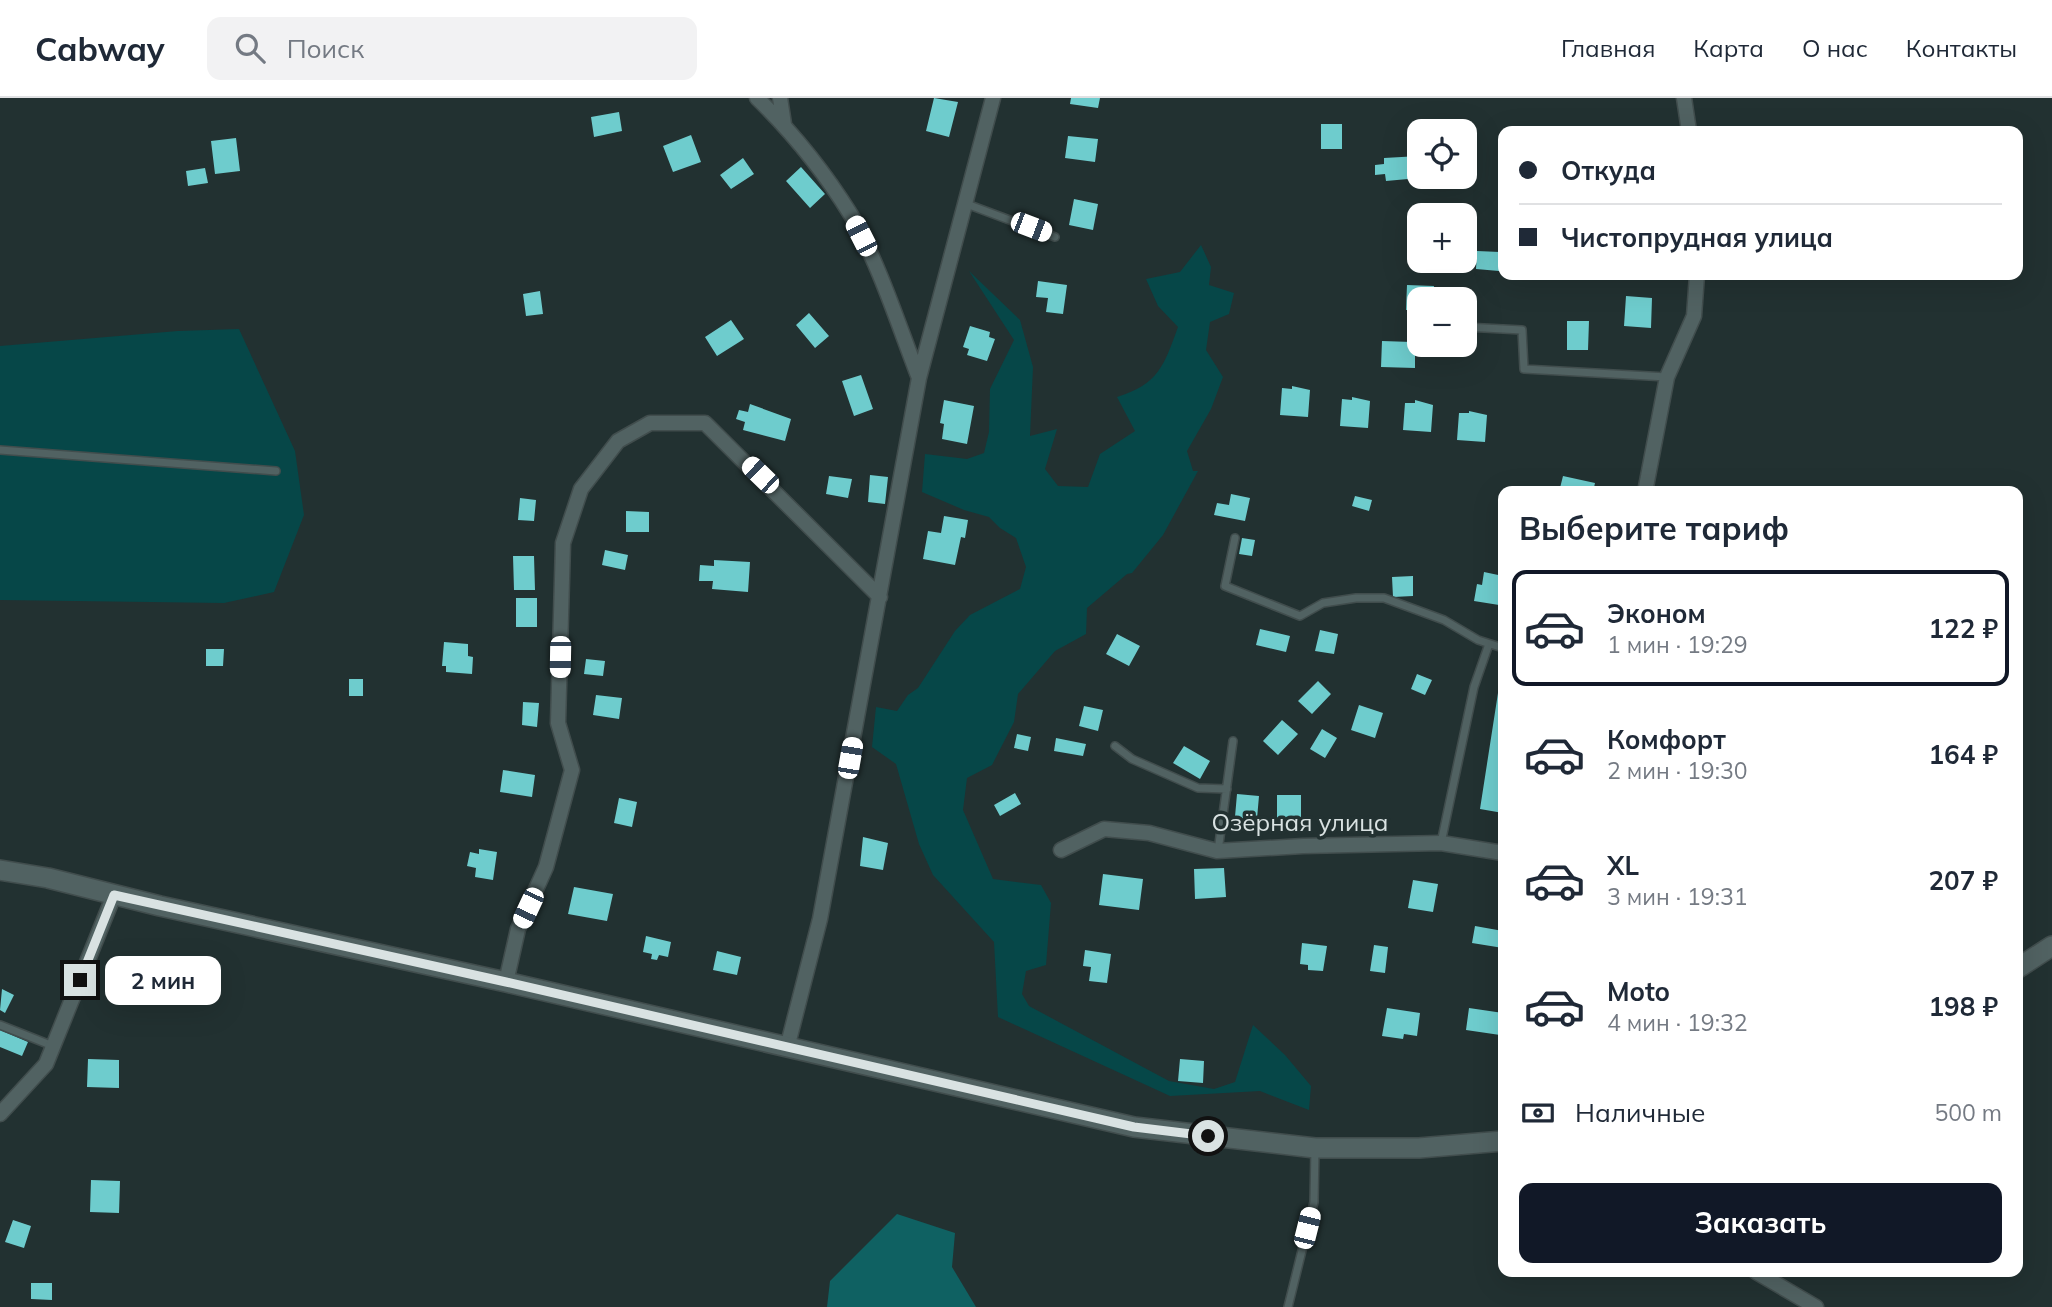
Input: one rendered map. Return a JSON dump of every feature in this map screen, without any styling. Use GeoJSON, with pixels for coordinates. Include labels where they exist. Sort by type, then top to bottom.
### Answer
{"type":"FeatureCollection","features":[{"type":"Feature","properties":{"kind":"street"},"geometry":{"type":"LineString","coordinates":[[757,98],[785,124],[850,215],[872,256],[919,379]]}},
{"type":"Feature","properties":{"kind":"street"},"geometry":{"type":"LineString","coordinates":[[780,98],[785,124]]}},
{"type":"Feature","properties":{"kind":"street"},"geometry":{"type":"LineString","coordinates":[[787,1048],[820,919],[919,379],[993,98]]}},
{"type":"Feature","properties":{"kind":"street"},"geometry":{"type":"LineString","coordinates":[[1684,98],[1688,126]]}},
{"type":"Feature","properties":{"kind":"street"},"geometry":{"type":"LineString","coordinates":[[1646,486],[1667,377],[1695,316],[1697,280]]}},
{"type":"Feature","properties":{"kind":"street"},"geometry":{"type":"LineString","coordinates":[[506,982],[518,929],[546,867],[572,770],[558,723],[563,543],[581,489],[618,441],[650,423],[705,423],[880,597]]}},
{"type":"Feature","properties":{"kind":"street","name":"Озёрная улица"},"geometry":{"type":"LineString","coordinates":[[1061,850],[1104,829],[1149,833],[1217,851],[1441,843],[1498,852]]}},
{"type":"Feature","properties":{"kind":"street"},"geometry":{"type":"LineString","coordinates":[[0,870],[48,878],[1134,1127],[1315,1148],[1419,1148],[1498,1141]]}},
{"type":"Feature","properties":{"kind":"street"},"geometry":{"type":"LineString","coordinates":[[0,1114],[46,1064],[114,895]]}},
{"type":"Feature","properties":{"kind":"street"},"geometry":{"type":"LineString","coordinates":[[2023,965],[2052,946]]}},
{"type":"Feature","properties":{"kind":"street"},"geometry":{"type":"LineString","coordinates":[[1765,1277],[1816,1307]]}},
{"type":"Feature","properties":{"kind":"lane"},"geometry":{"type":"LineString","coordinates":[[964,202],[1055,237]]}},
{"type":"Feature","properties":{"kind":"lane"},"geometry":{"type":"LineString","coordinates":[[1477,328],[1522,330],[1524,369],[1667,377]]}},
{"type":"Feature","properties":{"kind":"lane"},"geometry":{"type":"LineString","coordinates":[[0,450],[275,471]]}},
{"type":"Feature","properties":{"kind":"lane"},"geometry":{"type":"LineString","coordinates":[[1235,538],[1224,586],[1300,616],[1323,603],[1356,598],[1384,598],[1444,620],[1478,640],[1498,647]]}},
{"type":"Feature","properties":{"kind":"lane"},"geometry":{"type":"LineString","coordinates":[[1441,843],[1474,687],[1489,644]]}},
{"type":"Feature","properties":{"kind":"lane"},"geometry":{"type":"LineString","coordinates":[[1217,851],[1233,741]]}},
{"type":"Feature","properties":{"kind":"lane"},"geometry":{"type":"LineString","coordinates":[[1115,746],[1132,759],[1198,788],[1227,789]]}},
{"type":"Feature","properties":{"kind":"lane"},"geometry":{"type":"LineString","coordinates":[[0,1025],[53,1046]]}},
{"type":"Feature","properties":{"kind":"lane"},"geometry":{"type":"LineString","coordinates":[[1288,1307],[1314,1202],[1315,1148]]}},
{"type":"Feature","properties":{"kind":"shaded area"},"geometry":{"type":"Polygon","coordinates":[[[1201,245],[1211,267],[1209,285],[1234,293],[1229,314],[1210,322],[1206,350],[1223,377],[1211,409],[1187,451],[1193,471],[1198,471],[1163,535],[1132,573],[1127,574],[1087,608],[1086,634],[1055,651],[1018,694],[1014,722],[992,765],[967,778],[963,810],[993,879],[1041,885],[1051,903],[1046,965],[1026,971],[1022,994],[1029,1006],[1169,1081],[1214,1089],[1235,1082],[1253,1025],[1285,1055],[1311,1086],[1309,1110],[1260,1091],[1170,1096],[998,1017],[994,942],[933,875],[919,844],[896,764],[872,747],[876,707],[897,711],[908,695],[918,688],[955,631],[970,615],[1020,589],[1026,567],[1016,538],[989,517],[964,510],[922,492],[925,454],[967,459],[984,453],[989,432],[990,389],[1014,340],[969,271],[1020,320],[1033,367],[1030,436],[1057,429],[1045,469],[1058,486],[1088,487],[1100,454],[1135,431],[1117,397],[1142,386],[1158,371],[1178,327],[1158,306],[1146,279],[1180,272],[1201,245]]]}},
{"type":"Feature","properties":{"kind":"shaded area"},"geometry":{"type":"Polygon","coordinates":[[[239,329],[295,451],[304,515],[274,592],[224,603],[0,600],[0,346],[178,331],[239,329]]]}},
{"type":"Feature","properties":{"kind":"shaded area"},"geometry":{"type":"Polygon","coordinates":[[[897,1214],[955,1233],[952,1267],[976,1307],[827,1307],[830,1281],[897,1214]]]}},
{"type":"Feature","properties":{"kind":"building"},"geometry":{"type":"Polygon","coordinates":[[[934,98],[958,102],[949,137],[926,131],[934,98]]]}},
{"type":"Feature","properties":{"kind":"building"},"geometry":{"type":"Polygon","coordinates":[[[1071,98],[1100,98],[1098,108],[1070,104],[1071,98]]]}},
{"type":"Feature","properties":{"kind":"building"},"geometry":{"type":"Polygon","coordinates":[[[619,112],[622,131],[594,137],[591,117],[619,112]]]}},
{"type":"Feature","properties":{"kind":"building"},"geometry":{"type":"Polygon","coordinates":[[[1321,124],[1342,124],[1342,149],[1321,149],[1321,124]]]}},
{"type":"Feature","properties":{"kind":"building"},"geometry":{"type":"Polygon","coordinates":[[[691,135],[701,162],[673,172],[663,146],[691,135]]]}},
{"type":"Feature","properties":{"kind":"building"},"geometry":{"type":"Polygon","coordinates":[[[1068,136],[1098,139],[1095,162],[1065,158],[1068,136]]]}},
{"type":"Feature","properties":{"kind":"building"},"geometry":{"type":"Polygon","coordinates":[[[236,138],[240,171],[215,174],[211,141],[236,138]]]}},
{"type":"Feature","properties":{"kind":"building"},"geometry":{"type":"Polygon","coordinates":[[[1407,157],[1407,179],[1386,181],[1385,174],[1375,175],[1375,165],[1384,164],[1384,158],[1407,157]]]}},
{"type":"Feature","properties":{"kind":"building"},"geometry":{"type":"Polygon","coordinates":[[[743,158],[754,174],[731,189],[720,175],[743,158]]]}},
{"type":"Feature","properties":{"kind":"building"},"geometry":{"type":"Polygon","coordinates":[[[801,167],[825,194],[810,208],[786,181],[801,167]]]}},
{"type":"Feature","properties":{"kind":"building"},"geometry":{"type":"Polygon","coordinates":[[[205,168],[208,183],[188,186],[186,171],[205,168]]]}},
{"type":"Feature","properties":{"kind":"building"},"geometry":{"type":"Polygon","coordinates":[[[1074,199],[1098,204],[1093,230],[1069,225],[1074,199]]]}},
{"type":"Feature","properties":{"kind":"building"},"geometry":{"type":"Polygon","coordinates":[[[1477,251],[1498,252],[1498,271],[1477,269],[1477,251]]]}},
{"type":"Feature","properties":{"kind":"building"},"geometry":{"type":"Polygon","coordinates":[[[1038,281],[1067,285],[1063,314],[1046,312],[1048,298],[1036,297],[1038,281]]]}},
{"type":"Feature","properties":{"kind":"building"},"geometry":{"type":"Polygon","coordinates":[[[1407,285],[1434,286],[1407,287],[1406,310],[1407,285]]]}},
{"type":"Feature","properties":{"kind":"building"},"geometry":{"type":"Polygon","coordinates":[[[540,291],[543,314],[526,316],[523,294],[540,291]]]}},
{"type":"Feature","properties":{"kind":"building"},"geometry":{"type":"Polygon","coordinates":[[[1626,296],[1652,298],[1651,328],[1624,326],[1626,296]]]}},
{"type":"Feature","properties":{"kind":"building"},"geometry":{"type":"Polygon","coordinates":[[[809,313],[829,336],[815,348],[796,325],[809,313]]]}},
{"type":"Feature","properties":{"kind":"building"},"geometry":{"type":"Polygon","coordinates":[[[731,320],[744,339],[717,356],[705,337],[731,320]]]}},
{"type":"Feature","properties":{"kind":"building"},"geometry":{"type":"Polygon","coordinates":[[[1567,321],[1589,321],[1588,350],[1567,350],[1567,321]]]}},
{"type":"Feature","properties":{"kind":"building"},"geometry":{"type":"Polygon","coordinates":[[[970,326],[990,332],[989,337],[995,339],[987,361],[967,355],[969,349],[963,347],[970,326]]]}},
{"type":"Feature","properties":{"kind":"building"},"geometry":{"type":"Polygon","coordinates":[[[1382,341],[1407,342],[1407,357],[1415,357],[1415,368],[1381,367],[1382,341]]]}},
{"type":"Feature","properties":{"kind":"building"},"geometry":{"type":"Polygon","coordinates":[[[861,375],[873,409],[854,416],[842,381],[861,375]]]}},
{"type":"Feature","properties":{"kind":"building"},"geometry":{"type":"Polygon","coordinates":[[[1292,386],[1310,390],[1308,417],[1280,415],[1282,388],[1292,389],[1292,386]]]}},
{"type":"Feature","properties":{"kind":"building"},"geometry":{"type":"Polygon","coordinates":[[[1352,397],[1370,401],[1368,428],[1340,426],[1342,399],[1352,400],[1352,397]]]}},
{"type":"Feature","properties":{"kind":"building"},"geometry":{"type":"Polygon","coordinates":[[[944,400],[974,406],[967,444],[942,439],[944,424],[940,423],[944,400]]]}},
{"type":"Feature","properties":{"kind":"building"},"geometry":{"type":"Polygon","coordinates":[[[1415,400],[1433,405],[1431,432],[1403,430],[1405,403],[1415,403],[1415,400]]]}},
{"type":"Feature","properties":{"kind":"building"},"geometry":{"type":"Polygon","coordinates":[[[750,404],[791,419],[785,441],[743,430],[745,422],[736,419],[739,410],[748,412],[750,404]]]}},
{"type":"Feature","properties":{"kind":"building"},"geometry":{"type":"Polygon","coordinates":[[[1469,411],[1487,415],[1485,442],[1457,440],[1459,413],[1469,411]]]}},
{"type":"Feature","properties":{"kind":"building"},"geometry":{"type":"Polygon","coordinates":[[[870,475],[888,477],[885,504],[868,502],[870,475]]]}},
{"type":"Feature","properties":{"kind":"building"},"geometry":{"type":"Polygon","coordinates":[[[829,476],[852,479],[848,498],[826,494],[829,476]]]}},
{"type":"Feature","properties":{"kind":"building"},"geometry":{"type":"Polygon","coordinates":[[[1563,476],[1595,483],[1594,486],[1560,486],[1563,476]]]}},
{"type":"Feature","properties":{"kind":"building"},"geometry":{"type":"Polygon","coordinates":[[[1231,494],[1250,498],[1245,521],[1214,515],[1217,503],[1229,505],[1231,494]]]}},
{"type":"Feature","properties":{"kind":"building"},"geometry":{"type":"Polygon","coordinates":[[[1355,496],[1372,500],[1369,511],[1352,506],[1355,496]]]}},
{"type":"Feature","properties":{"kind":"building"},"geometry":{"type":"Polygon","coordinates":[[[520,498],[536,500],[534,521],[518,520],[520,498]]]}},
{"type":"Feature","properties":{"kind":"building"},"geometry":{"type":"Polygon","coordinates":[[[626,511],[649,512],[649,532],[626,532],[626,511]]]}},
{"type":"Feature","properties":{"kind":"building"},"geometry":{"type":"Polygon","coordinates":[[[944,516],[968,520],[965,538],[961,537],[955,565],[923,559],[928,531],[941,533],[944,516]]]}},
{"type":"Feature","properties":{"kind":"building"},"geometry":{"type":"Polygon","coordinates":[[[1242,538],[1255,540],[1252,556],[1239,554],[1242,538]]]}},
{"type":"Feature","properties":{"kind":"building"},"geometry":{"type":"Polygon","coordinates":[[[605,550],[628,555],[625,570],[602,565],[605,550]]]}},
{"type":"Feature","properties":{"kind":"building"},"geometry":{"type":"Polygon","coordinates":[[[513,556],[534,556],[535,590],[514,590],[513,556]]]}},
{"type":"Feature","properties":{"kind":"building"},"geometry":{"type":"Polygon","coordinates":[[[714,560],[750,562],[748,592],[712,589],[713,581],[699,581],[700,565],[714,566],[714,560]]]}},
{"type":"Feature","properties":{"kind":"building"},"geometry":{"type":"Polygon","coordinates":[[[1484,572],[1498,575],[1498,605],[1474,601],[1477,584],[1482,585],[1484,572]]]}},
{"type":"Feature","properties":{"kind":"building"},"geometry":{"type":"Polygon","coordinates":[[[1413,576],[1413,596],[1393,597],[1392,577],[1413,576]]]}},
{"type":"Feature","properties":{"kind":"building"},"geometry":{"type":"Polygon","coordinates":[[[516,598],[537,598],[537,627],[516,627],[516,598]]]}},
{"type":"Feature","properties":{"kind":"building"},"geometry":{"type":"Polygon","coordinates":[[[1260,629],[1290,636],[1286,652],[1256,645],[1260,629]]]}},
{"type":"Feature","properties":{"kind":"building"},"geometry":{"type":"Polygon","coordinates":[[[1320,630],[1338,634],[1334,654],[1315,651],[1320,630]]]}},
{"type":"Feature","properties":{"kind":"building"},"geometry":{"type":"Polygon","coordinates":[[[1117,634],[1140,646],[1129,666],[1106,654],[1117,634]]]}},
{"type":"Feature","properties":{"kind":"building"},"geometry":{"type":"Polygon","coordinates":[[[444,642],[468,644],[468,656],[473,657],[472,674],[446,672],[446,666],[442,666],[444,642]]]}},
{"type":"Feature","properties":{"kind":"building"},"geometry":{"type":"Polygon","coordinates":[[[206,649],[224,649],[223,666],[206,666],[206,649]]]}},
{"type":"Feature","properties":{"kind":"building"},"geometry":{"type":"Polygon","coordinates":[[[586,659],[605,661],[603,676],[584,674],[586,659]]]}},
{"type":"Feature","properties":{"kind":"building"},"geometry":{"type":"Polygon","coordinates":[[[1417,674],[1432,680],[1425,695],[1411,689],[1417,674]]]}},
{"type":"Feature","properties":{"kind":"building"},"geometry":{"type":"Polygon","coordinates":[[[349,679],[363,679],[363,696],[349,696],[349,679]]]}},
{"type":"Feature","properties":{"kind":"building"},"geometry":{"type":"Polygon","coordinates":[[[1318,681],[1331,694],[1312,714],[1298,701],[1318,681]]]}},
{"type":"Feature","properties":{"kind":"building"},"geometry":{"type":"Polygon","coordinates":[[[1498,693],[1498,812],[1480,809],[1498,693]]]}},
{"type":"Feature","properties":{"kind":"building"},"geometry":{"type":"Polygon","coordinates":[[[596,695],[622,698],[619,719],[593,715],[596,695]]]}},
{"type":"Feature","properties":{"kind":"building"},"geometry":{"type":"Polygon","coordinates":[[[523,702],[539,703],[537,727],[522,725],[523,702]]]}},
{"type":"Feature","properties":{"kind":"building"},"geometry":{"type":"Polygon","coordinates":[[[1359,705],[1383,713],[1375,738],[1351,730],[1359,705]]]}},
{"type":"Feature","properties":{"kind":"building"},"geometry":{"type":"Polygon","coordinates":[[[1084,706],[1103,710],[1098,731],[1079,726],[1084,706]]]}},
{"type":"Feature","properties":{"kind":"building"},"geometry":{"type":"Polygon","coordinates":[[[1282,720],[1298,734],[1278,755],[1263,741],[1282,720]]]}},
{"type":"Feature","properties":{"kind":"building"},"geometry":{"type":"Polygon","coordinates":[[[1322,729],[1337,738],[1325,758],[1310,749],[1322,729]]]}},
{"type":"Feature","properties":{"kind":"building"},"geometry":{"type":"Polygon","coordinates":[[[1017,734],[1031,737],[1028,751],[1014,748],[1017,734]]]}},
{"type":"Feature","properties":{"kind":"building"},"geometry":{"type":"Polygon","coordinates":[[[1056,738],[1086,744],[1083,756],[1054,751],[1056,738]]]}},
{"type":"Feature","properties":{"kind":"building"},"geometry":{"type":"Polygon","coordinates":[[[1184,746],[1210,761],[1200,779],[1173,763],[1184,746]]]}},
{"type":"Feature","properties":{"kind":"building"},"geometry":{"type":"Polygon","coordinates":[[[503,770],[535,775],[532,797],[500,792],[503,770]]]}},
{"type":"Feature","properties":{"kind":"building"},"geometry":{"type":"Polygon","coordinates":[[[1015,793],[1021,804],[1000,816],[994,805],[1015,793]]]}},
{"type":"Feature","properties":{"kind":"building"},"geometry":{"type":"Polygon","coordinates":[[[1237,794],[1259,796],[1256,830],[1234,828],[1237,794]]]}},
{"type":"Feature","properties":{"kind":"building"},"geometry":{"type":"Polygon","coordinates":[[[1277,795],[1301,795],[1301,824],[1277,824],[1277,795]]]}},
{"type":"Feature","properties":{"kind":"building"},"geometry":{"type":"Polygon","coordinates":[[[619,798],[637,802],[632,827],[614,823],[619,798]]]}},
{"type":"Feature","properties":{"kind":"building"},"geometry":{"type":"Polygon","coordinates":[[[863,837],[888,843],[883,870],[860,866],[863,837]]]}},
{"type":"Feature","properties":{"kind":"building"},"geometry":{"type":"Polygon","coordinates":[[[479,849],[497,852],[493,880],[475,877],[476,868],[467,866],[470,852],[479,854],[479,849]]]}},
{"type":"Feature","properties":{"kind":"building"},"geometry":{"type":"Polygon","coordinates":[[[1224,868],[1226,897],[1195,899],[1194,869],[1224,868]]]}},
{"type":"Feature","properties":{"kind":"building"},"geometry":{"type":"Polygon","coordinates":[[[1103,874],[1143,879],[1139,910],[1099,905],[1103,874]]]}},
{"type":"Feature","properties":{"kind":"building"},"geometry":{"type":"Polygon","coordinates":[[[1413,880],[1438,884],[1433,912],[1408,908],[1413,880]]]}},
{"type":"Feature","properties":{"kind":"building"},"geometry":{"type":"Polygon","coordinates":[[[574,887],[613,894],[607,921],[568,914],[574,887]]]}},
{"type":"Feature","properties":{"kind":"building"},"geometry":{"type":"Polygon","coordinates":[[[1475,926],[1498,930],[1498,947],[1472,943],[1475,926]]]}},
{"type":"Feature","properties":{"kind":"building"},"geometry":{"type":"Polygon","coordinates":[[[646,936],[671,942],[668,957],[659,955],[657,960],[651,959],[652,954],[643,952],[646,936]]]}},
{"type":"Feature","properties":{"kind":"building"},"geometry":{"type":"Polygon","coordinates":[[[1302,943],[1327,946],[1323,971],[1308,970],[1308,965],[1300,964],[1302,943]]]}},
{"type":"Feature","properties":{"kind":"building"},"geometry":{"type":"Polygon","coordinates":[[[1374,945],[1388,947],[1385,973],[1370,971],[1374,945]]]}},
{"type":"Feature","properties":{"kind":"building"},"geometry":{"type":"Polygon","coordinates":[[[1085,950],[1111,954],[1107,983],[1089,981],[1091,967],[1083,966],[1085,950]]]}},
{"type":"Feature","properties":{"kind":"building"},"geometry":{"type":"Polygon","coordinates":[[[717,951],[741,957],[737,975],[713,970],[717,951]]]}},
{"type":"Feature","properties":{"kind":"building"},"geometry":{"type":"Polygon","coordinates":[[[2,989],[14,995],[5,1013],[0,1010],[2,989]]]}},
{"type":"Feature","properties":{"kind":"building"},"geometry":{"type":"Polygon","coordinates":[[[1387,1008],[1420,1013],[1417,1036],[1404,1034],[1403,1039],[1382,1036],[1387,1008]]]}},
{"type":"Feature","properties":{"kind":"building"},"geometry":{"type":"Polygon","coordinates":[[[1469,1008],[1498,1012],[1498,1035],[1466,1030],[1469,1008]]]}},
{"type":"Feature","properties":{"kind":"building"},"geometry":{"type":"Polygon","coordinates":[[[0,1030],[28,1042],[22,1056],[0,1047],[0,1030]]]}},
{"type":"Feature","properties":{"kind":"building"},"geometry":{"type":"Polygon","coordinates":[[[88,1059],[119,1060],[119,1088],[87,1087],[88,1059]]]}},
{"type":"Feature","properties":{"kind":"building"},"geometry":{"type":"Polygon","coordinates":[[[1180,1059],[1204,1061],[1203,1083],[1178,1081],[1180,1059]]]}},
{"type":"Feature","properties":{"kind":"building"},"geometry":{"type":"Polygon","coordinates":[[[91,1180],[120,1181],[119,1213],[90,1212],[91,1180]]]}},
{"type":"Feature","properties":{"kind":"building"},"geometry":{"type":"Polygon","coordinates":[[[13,1220],[31,1226],[24,1248],[5,1242],[13,1220]]]}},
{"type":"Feature","properties":{"kind":"building"},"geometry":{"type":"Polygon","coordinates":[[[31,1283],[52,1283],[52,1300],[31,1299],[31,1283]]]}},
{"type":"Feature","properties":{"kind":"route"},"geometry":{"type":"LineString","coordinates":[[80,980],[114,895],[506,982],[1134,1127],[1208,1136]]}}]}
